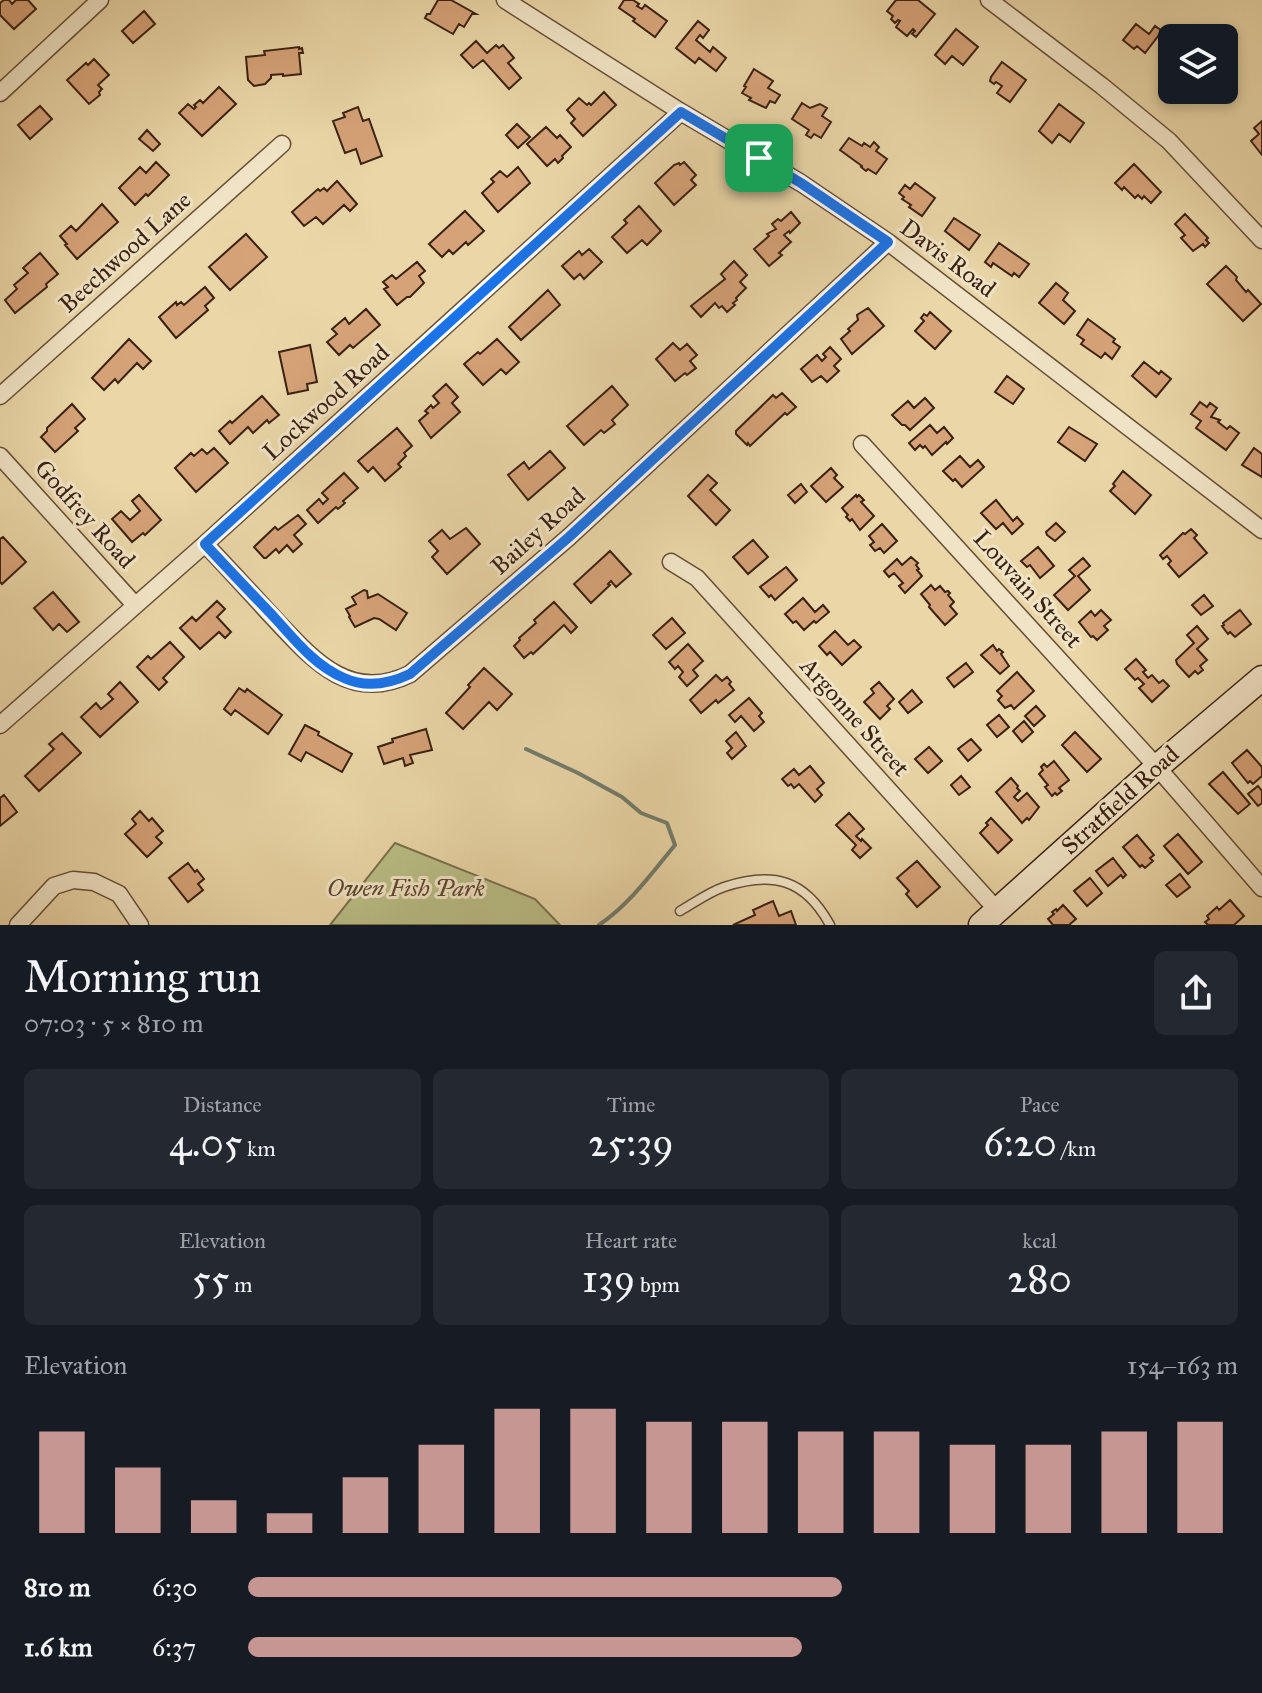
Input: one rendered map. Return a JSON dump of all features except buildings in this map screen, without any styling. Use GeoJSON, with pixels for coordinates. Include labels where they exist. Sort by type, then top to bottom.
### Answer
{"type":"FeatureCollection","features":[{"type":"Feature","properties":{"kind":"main road","name":"Stratfield Road"},"geometry":{"type":"LineString","coordinates":[[989,917],[1262,678]]}},
{"type":"Feature","properties":{"kind":"street"},"geometry":{"type":"LineString","coordinates":[[0,93],[100,0]]}},
{"type":"Feature","properties":{"kind":"street","name":"Davis Road"},"geometry":{"type":"LineString","coordinates":[[505,0],[681,112],[801,183],[888,242],[1262,530]]}},
{"type":"Feature","properties":{"kind":"street"},"geometry":{"type":"LineString","coordinates":[[989,0],[1169,141],[1262,240]]}},
{"type":"Feature","properties":{"kind":"street","name":"Lockwood Road"},"geometry":{"type":"LineString","coordinates":[[0,725],[205,544],[681,112]]}},
{"type":"Feature","properties":{"kind":"street","name":"Beechwood Lane"},"geometry":{"type":"LineString","coordinates":[[0,396],[282,144]]}},
{"type":"Feature","properties":{"kind":"street","name":"Bailey Road"},"geometry":{"type":"LineString","coordinates":[[205,544],[306,652],[333,673],[372,684],[399,679],[410,674],[569,537],[888,242]]}},
{"type":"Feature","properties":{"kind":"street","name":"Louvain Street"},"geometry":{"type":"LineString","coordinates":[[862,444],[1157,767],[1262,888]]}},
{"type":"Feature","properties":{"kind":"street","name":"Godfrey Road"},"geometry":{"type":"LineString","coordinates":[[0,456],[135,605]]}},
{"type":"Feature","properties":{"kind":"street","name":"Argonne Street"},"geometry":{"type":"LineString","coordinates":[[671,562],[697,578],[989,917]]}},
{"type":"Feature","properties":{"kind":"street"},"geometry":{"type":"LineString","coordinates":[[18,925],[54,886],[73,880],[94,882],[119,894],[140,925]]}},
{"type":"Feature","properties":{"kind":"lane"},"geometry":{"type":"LineString","coordinates":[[680,911],[723,887],[757,879],[780,879],[802,891],[830,925]]}},
{"type":"Feature","properties":{"kind":"green space","name":"Owen Fish Park"},"geometry":{"type":"Polygon","coordinates":[[[395,843],[535,899],[560,925],[330,925],[395,843]]]}},
{"type":"Feature","properties":{"kind":"waterway"},"geometry":{"type":"LineString","coordinates":[[526,749],[622,797],[641,813],[667,823],[675,845],[630,898],[599,925]]}},
{"type":"Feature","properties":{"kind":"route"},"geometry":{"type":"LineString","coordinates":[[681,112],[759,158],[888,242],[569,537],[410,674],[386,683],[372,684],[359,683],[333,673],[306,652],[205,544],[681,112]]}}]}
